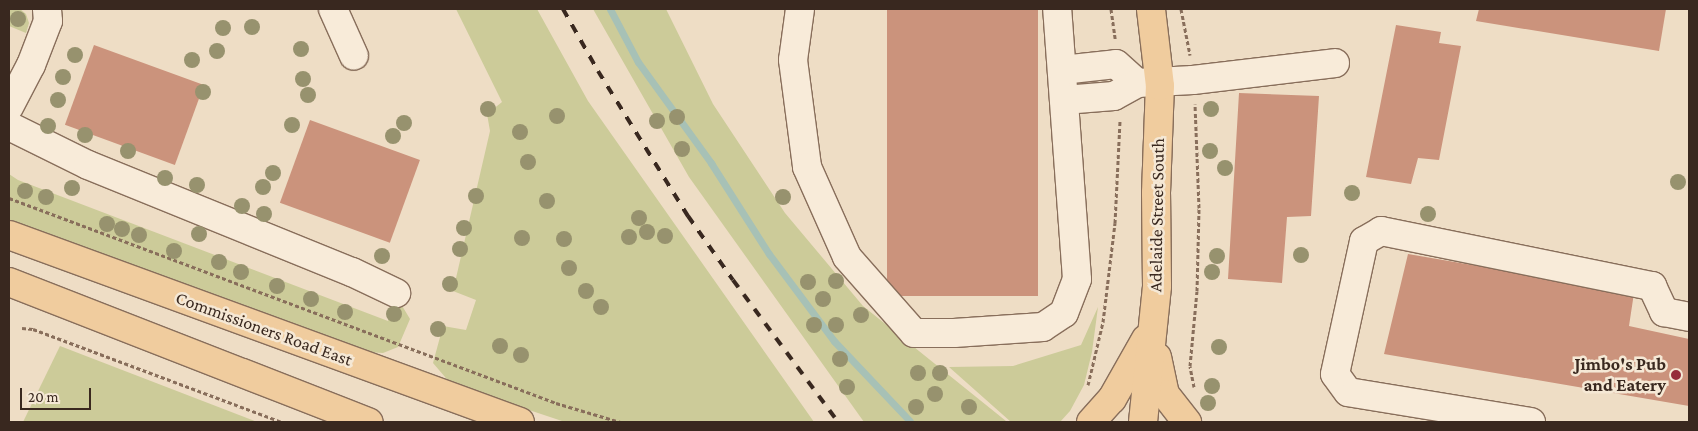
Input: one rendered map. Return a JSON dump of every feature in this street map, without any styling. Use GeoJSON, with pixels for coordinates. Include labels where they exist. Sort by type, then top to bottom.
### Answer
{"type":"FeatureCollection","features":[{"type":"Feature","properties":{"kind":"main road","name":"Adelaide Street South"},"geometry":{"type":"LineString","coordinates":[[1143,422],[1157,286],[1156,193],[1149,83],[1151,9]]}},
{"type":"Feature","properties":{"kind":"main road","name":"Commissioners Road East"},"geometry":{"type":"LineString","coordinates":[[9,236],[520,422]]}},
{"type":"Feature","properties":{"kind":"main road"},"geometry":{"type":"LineString","coordinates":[[9,282],[369,422]]}},
{"type":"Feature","properties":{"kind":"main road"},"geometry":{"type":"LineString","coordinates":[[1090,422],[1112,399],[1151,331]]}},
{"type":"Feature","properties":{"kind":"main road"},"geometry":{"type":"LineString","coordinates":[[1151,331],[1165,394],[1188,422]]}},
{"type":"Feature","properties":{"kind":"lane"},"geometry":{"type":"LineString","coordinates":[[9,107],[31,65],[48,21],[47,9]]}},
{"type":"Feature","properties":{"kind":"lane"},"geometry":{"type":"LineString","coordinates":[[333,9],[354,56]]}},
{"type":"Feature","properties":{"kind":"lane"},"geometry":{"type":"LineString","coordinates":[[800,9],[793,60],[807,167],[847,257],[914,333],[954,333],[1043,327],[1064,313],[1077,279],[1058,9]]}},
{"type":"Feature","properties":{"kind":"lane"},"geometry":{"type":"LineString","coordinates":[[1064,100],[1114,96],[1149,83],[1193,80],[1335,63]]}},
{"type":"Feature","properties":{"kind":"lane"},"geometry":{"type":"LineString","coordinates":[[1062,70],[1116,64],[1149,83]]}},
{"type":"Feature","properties":{"kind":"lane"},"geometry":{"type":"LineString","coordinates":[[9,126],[88,164],[352,272],[396,293]]}},
{"type":"Feature","properties":{"kind":"lane"},"geometry":{"type":"LineString","coordinates":[[1530,422],[1348,392],[1335,374],[1364,241],[1381,231],[1652,286],[1664,312],[1689,317]]}},
{"type":"Feature","properties":{"kind":"path"},"geometry":{"type":"LineString","coordinates":[[1111,9],[1115,39]]}},
{"type":"Feature","properties":{"kind":"path"},"geometry":{"type":"LineString","coordinates":[[1181,9],[1193,80],[1198,129],[1197,291],[1190,366],[1195,394]]}},
{"type":"Feature","properties":{"kind":"path"},"geometry":{"type":"LineString","coordinates":[[1084,392],[1089,385],[1104,312],[1115,223],[1120,112]]}},
{"type":"Feature","properties":{"kind":"path"},"geometry":{"type":"LineString","coordinates":[[9,198],[556,403],[620,422]]}},
{"type":"Feature","properties":{"kind":"path"},"geometry":{"type":"LineString","coordinates":[[22,328],[33,329],[282,422]]}},
{"type":"Feature","properties":{"kind":"shaded area"},"geometry":{"type":"Polygon","coordinates":[[[10,9],[20,9],[26,14],[29,23],[26,33],[9,26],[10,9]]]}},
{"type":"Feature","properties":{"kind":"shaded area"},"geometry":{"type":"Polygon","coordinates":[[[456,9],[537,9],[588,101],[814,422],[565,422],[451,384],[433,363],[443,326],[466,330],[476,300],[453,291],[490,131],[487,114],[502,102],[456,9]]]}},
{"type":"Feature","properties":{"kind":"shaded area"},"geometry":{"type":"Polygon","coordinates":[[[593,9],[666,9],[713,104],[785,213],[863,306],[1006,421],[864,422],[689,177],[593,9]]]}},
{"type":"Feature","properties":{"kind":"shaded area"},"geometry":{"type":"Polygon","coordinates":[[[9,174],[18,180],[388,321],[398,299],[410,319],[398,347],[383,353],[367,352],[9,222],[9,174]]]}},
{"type":"Feature","properties":{"kind":"shaded area"},"geometry":{"type":"Polygon","coordinates":[[[1098,307],[1092,352],[1084,385],[1070,411],[1060,422],[1011,422],[949,367],[1013,366],[1081,345],[1098,307]]]}},
{"type":"Feature","properties":{"kind":"shaded area"},"geometry":{"type":"Polygon","coordinates":[[[60,346],[257,422],[23,422],[60,346]]]}},
{"type":"Feature","properties":{"kind":"building"},"geometry":{"type":"Polygon","coordinates":[[[887,9],[1038,9],[1038,296],[887,296],[887,9]]]}},
{"type":"Feature","properties":{"kind":"building"},"geometry":{"type":"Polygon","coordinates":[[[1479,9],[1666,9],[1659,51],[1476,21],[1479,9]]]}},
{"type":"Feature","properties":{"kind":"building"},"geometry":{"type":"Polygon","coordinates":[[[1396,25],[1441,32],[1439,43],[1461,46],[1439,160],[1418,158],[1411,184],[1366,177],[1396,25]]]}},
{"type":"Feature","properties":{"kind":"building"},"geometry":{"type":"Polygon","coordinates":[[[94,45],[204,85],[175,165],[65,125],[94,45]]]}},
{"type":"Feature","properties":{"kind":"building"},"geometry":{"type":"Polygon","coordinates":[[[1239,93],[1319,96],[1311,216],[1287,217],[1282,283],[1228,279],[1239,93]]]}},
{"type":"Feature","properties":{"kind":"building"},"geometry":{"type":"Polygon","coordinates":[[[310,120],[420,160],[390,243],[280,203],[310,120]]]}},
{"type":"Feature","properties":{"kind":"building"},"geometry":{"type":"Polygon","coordinates":[[[1408,254],[1634,293],[1629,326],[1689,339],[1689,406],[1384,354],[1408,254]]]}},
{"type":"Feature","properties":{"kind":"waterway"},"geometry":{"type":"LineString","coordinates":[[610,9],[638,62],[711,163],[769,254],[834,341],[910,421]]}},
{"type":"Feature","properties":{"kind":"railway"},"geometry":{"type":"LineString","coordinates":[[563,9],[598,71],[688,216],[838,422]]}},
{"type":"Feature","properties":{"kind":"place","name":"Jimbo's Pub and Eatery"},"geometry":{"type":"Point","coordinates":[1676,375]}}]}
